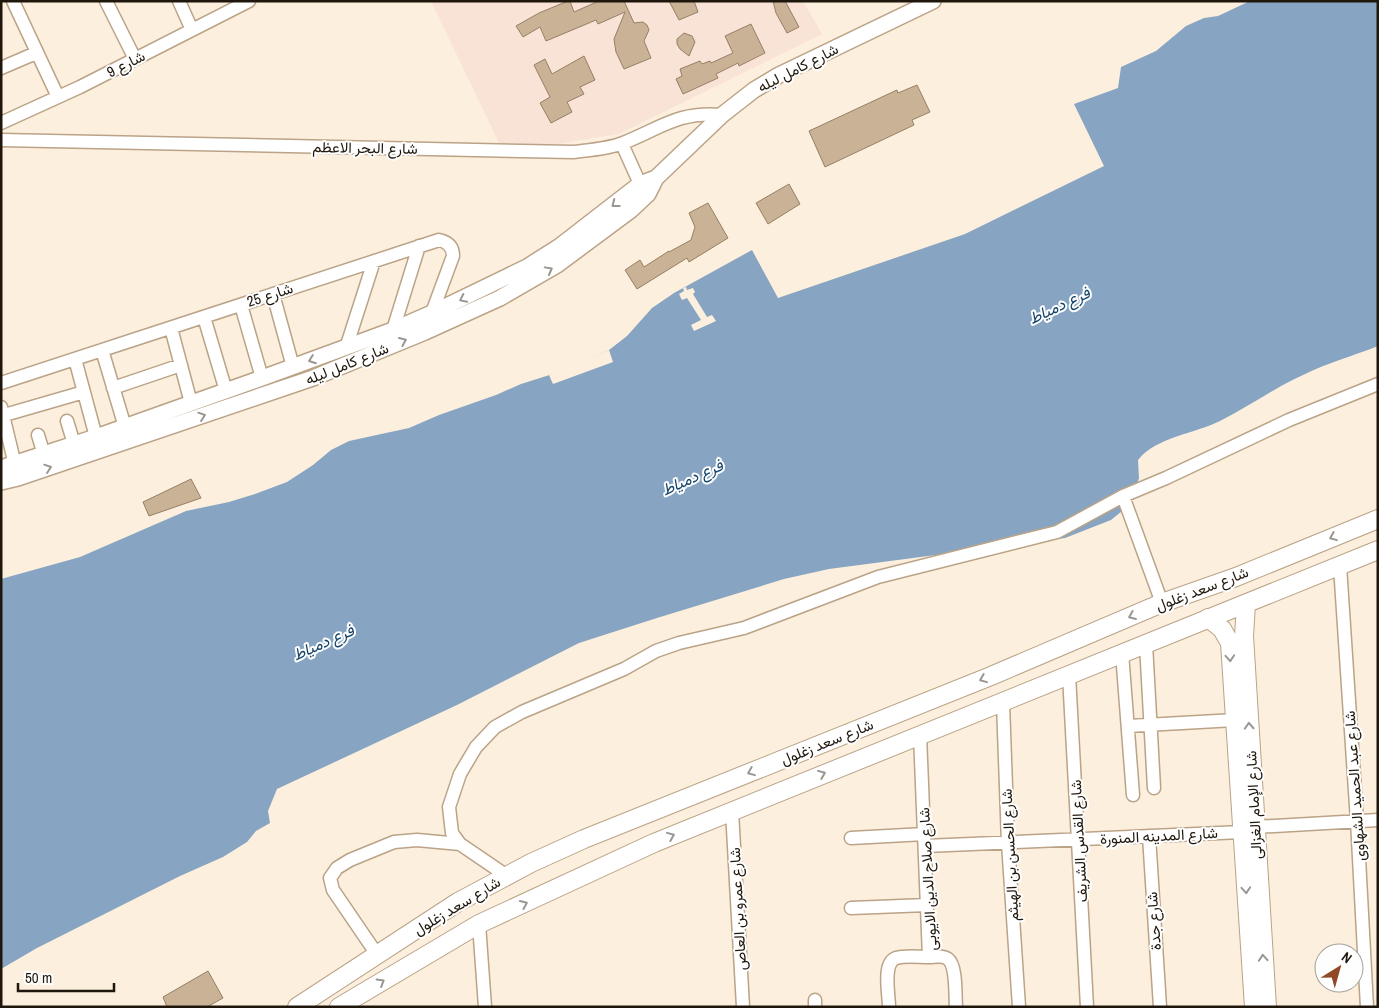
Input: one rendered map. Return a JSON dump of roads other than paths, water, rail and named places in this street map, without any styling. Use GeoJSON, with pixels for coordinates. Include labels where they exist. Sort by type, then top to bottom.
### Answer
{"type":"FeatureCollection","features":[{"type":"Feature","properties":{"kind":"main road","name":"شارع سعد زغلول"},"geometry":{"type":"LineString","coordinates":[[297,1007],[378,956],[458,902],[584,839],[991,676],[1162,603],[1236,577],[1378,519]]}},
{"type":"Feature","properties":{"kind":"main road","name":"شارع سعد زغلول"},"geometry":{"type":"LineString","coordinates":[[339,1007],[479,924],[654,843],[1378,550]]}},
{"type":"Feature","properties":{"kind":"main road","name":"شارع الإمام الغزالى"},"geometry":{"type":"LineString","coordinates":[[1246,604],[1244,636],[1254,1007]]}},
{"type":"Feature","properties":{"kind":"main road","name":"شارع الإمام الغزالى"},"geometry":{"type":"LineString","coordinates":[[1208,618],[1222,629],[1230,644],[1235,720],[1249,829],[1266,1007]]}},
{"type":"Feature","properties":{"kind":"main road"},"geometry":{"type":"LineString","coordinates":[[823,743],[822,749],[824,752],[854,761],[866,736],[866,731],[861,728]]}},
{"type":"Feature","properties":{"kind":"street"},"geometry":{"type":"LineString","coordinates":[[13,1],[58,97]]}},
{"type":"Feature","properties":{"kind":"street"},"geometry":{"type":"LineString","coordinates":[[106,1],[135,59]]}},
{"type":"Feature","properties":{"kind":"street"},"geometry":{"type":"LineString","coordinates":[[179,1],[192,30]]}},
{"type":"Feature","properties":{"kind":"street","name":"شارع 9"},"geometry":{"type":"LineString","coordinates":[[2,120],[58,97],[249,1]]}},
{"type":"Feature","properties":{"kind":"street","name":"شارع كامل ليله"},"geometry":{"type":"LineString","coordinates":[[1,482],[11,470],[44,455],[346,348],[557,265],[631,210],[644,189],[722,115],[754,90],[780,75],[933,1]]}},
{"type":"Feature","properties":{"kind":"street"},"geometry":{"type":"LineString","coordinates":[[1,68],[36,53]]}},
{"type":"Feature","properties":{"kind":"street","name":"شارع البحر الاعظم"},"geometry":{"type":"LineString","coordinates":[[1,140],[550,152],[594,150],[622,144],[674,119],[706,113],[722,115]]}},
{"type":"Feature","properties":{"kind":"street"},"geometry":{"type":"LineString","coordinates":[[622,144],[644,189]]}},
{"type":"Feature","properties":{"kind":"street","name":"شارع 25"},"geometry":{"type":"LineString","coordinates":[[1,383],[439,240],[448,244],[453,252],[452,261],[425,332]]}},
{"type":"Feature","properties":{"kind":"street"},"geometry":{"type":"LineString","coordinates":[[393,330],[419,246]]}},
{"type":"Feature","properties":{"kind":"street"},"geometry":{"type":"LineString","coordinates":[[346,348],[374,261]]}},
{"type":"Feature","properties":{"kind":"street","name":"شارع كامل ليله"},"geometry":{"type":"LineString","coordinates":[[11,470],[313,378],[425,332],[495,291]]}},
{"type":"Feature","properties":{"kind":"street"},"geometry":{"type":"LineString","coordinates":[[273,294],[293,367]]}},
{"type":"Feature","properties":{"kind":"street"},"geometry":{"type":"LineString","coordinates":[[241,305],[262,378]]}},
{"type":"Feature","properties":{"kind":"street"},"geometry":{"type":"LineString","coordinates":[[204,317],[226,391]]}},
{"type":"Feature","properties":{"kind":"street"},"geometry":{"type":"LineString","coordinates":[[171,328],[191,403]]}},
{"type":"Feature","properties":{"kind":"street"},"geometry":{"type":"LineString","coordinates":[[102,350],[125,427]]}},
{"type":"Feature","properties":{"kind":"street"},"geometry":{"type":"LineString","coordinates":[[76,359],[96,437]]}},
{"type":"Feature","properties":{"kind":"street"},"geometry":{"type":"LineString","coordinates":[[113,388],[181,365]]}},
{"type":"Feature","properties":{"kind":"street"},"geometry":{"type":"LineString","coordinates":[[507,876],[460,844],[452,833],[449,807],[460,774],[476,747],[495,727],[522,712],[624,669],[656,651],[744,628],[878,577],[1058,532],[1123,496],[1166,478],[1289,420],[1378,384]]}},
{"type":"Feature","properties":{"kind":"street"},"geometry":{"type":"LineString","coordinates":[[11,470],[2,412],[84,392]]}},
{"type":"Feature","properties":{"kind":"street"},"geometry":{"type":"LineString","coordinates":[[67,420],[74,444]]}},
{"type":"Feature","properties":{"kind":"street"},"geometry":{"type":"LineString","coordinates":[[38,435],[44,455]]}},
{"type":"Feature","properties":{"kind":"street"},"geometry":{"type":"LineString","coordinates":[[1123,496],[1162,603]]}},
{"type":"Feature","properties":{"kind":"street","name":"شارع عبد الحميد الشهاوى"},"geometry":{"type":"LineString","coordinates":[[1340,566],[1367,1007]]}},
{"type":"Feature","properties":{"kind":"street"},"geometry":{"type":"LineString","coordinates":[[1146,644],[1154,788]]}},
{"type":"Feature","properties":{"kind":"street"},"geometry":{"type":"LineString","coordinates":[[1122,653],[1133,795]]}},
{"type":"Feature","properties":{"kind":"street","name":"شارع القدس الشريف"},"geometry":{"type":"LineString","coordinates":[[1069,675],[1088,1007]]}},
{"type":"Feature","properties":{"kind":"street","name":"شارع الحسن بن الهيثم"},"geometry":{"type":"LineString","coordinates":[[1003,702],[1008,842],[1018,1007]]}},
{"type":"Feature","properties":{"kind":"street"},"geometry":{"type":"LineString","coordinates":[[1128,726],[1235,720]]}},
{"type":"Feature","properties":{"kind":"street","name":"شارع صلاح الدين الايوبى"},"geometry":{"type":"LineString","coordinates":[[920,735],[929,957],[943,957],[951,962],[954,969],[956,1007]]}},
{"type":"Feature","properties":{"kind":"street","name":"شارع عمرو بن العاص"},"geometry":{"type":"LineString","coordinates":[[732,811],[743,1007]]}},
{"type":"Feature","properties":{"kind":"street","name":"شارع المدينه المنورة"},"geometry":{"type":"LineString","coordinates":[[851,838],[1008,842],[1149,836],[1378,820]]}},
{"type":"Feature","properties":{"kind":"street","name":"شارع جدة"},"geometry":{"type":"LineString","coordinates":[[1149,836],[1160,1007]]}},
{"type":"Feature","properties":{"kind":"street"},"geometry":{"type":"LineString","coordinates":[[378,956],[333,890],[330,878],[336,868],[350,860],[394,842],[417,840],[460,844]]}},
{"type":"Feature","properties":{"kind":"street"},"geometry":{"type":"LineString","coordinates":[[851,908],[927,905]]}},
{"type":"Feature","properties":{"kind":"street"},"geometry":{"type":"LineString","coordinates":[[479,924],[485,1007]]}},
{"type":"Feature","properties":{"kind":"street"},"geometry":{"type":"LineString","coordinates":[[890,1007],[887,971],[890,963],[898,958],[929,957]]}},
{"type":"Feature","properties":{"kind":"water","name":"فرع دمياط"},"geometry":{"type":"Polygon","coordinates":[[[1250,1],[1378,1],[1378,346],[1312,371],[1220,421],[1155,446],[1138,460],[1139,478],[1134,495],[1127,507],[1111,520],[1065,538],[829,569],[784,579],[579,643],[457,705],[277,789],[268,811],[270,823],[256,831],[247,842],[223,857],[180,876],[37,948],[1,969],[1,579],[80,557],[186,511],[229,502],[255,494],[287,482],[313,465],[331,450],[349,441],[409,428],[521,384],[559,372],[609,350],[627,336],[652,308],[674,293],[752,250],[778,298],[965,234],[1104,166],[1074,104],[1118,88],[1121,67],[1156,51],[1186,26],[1204,18],[1218,16],[1250,1]]]}}]}
